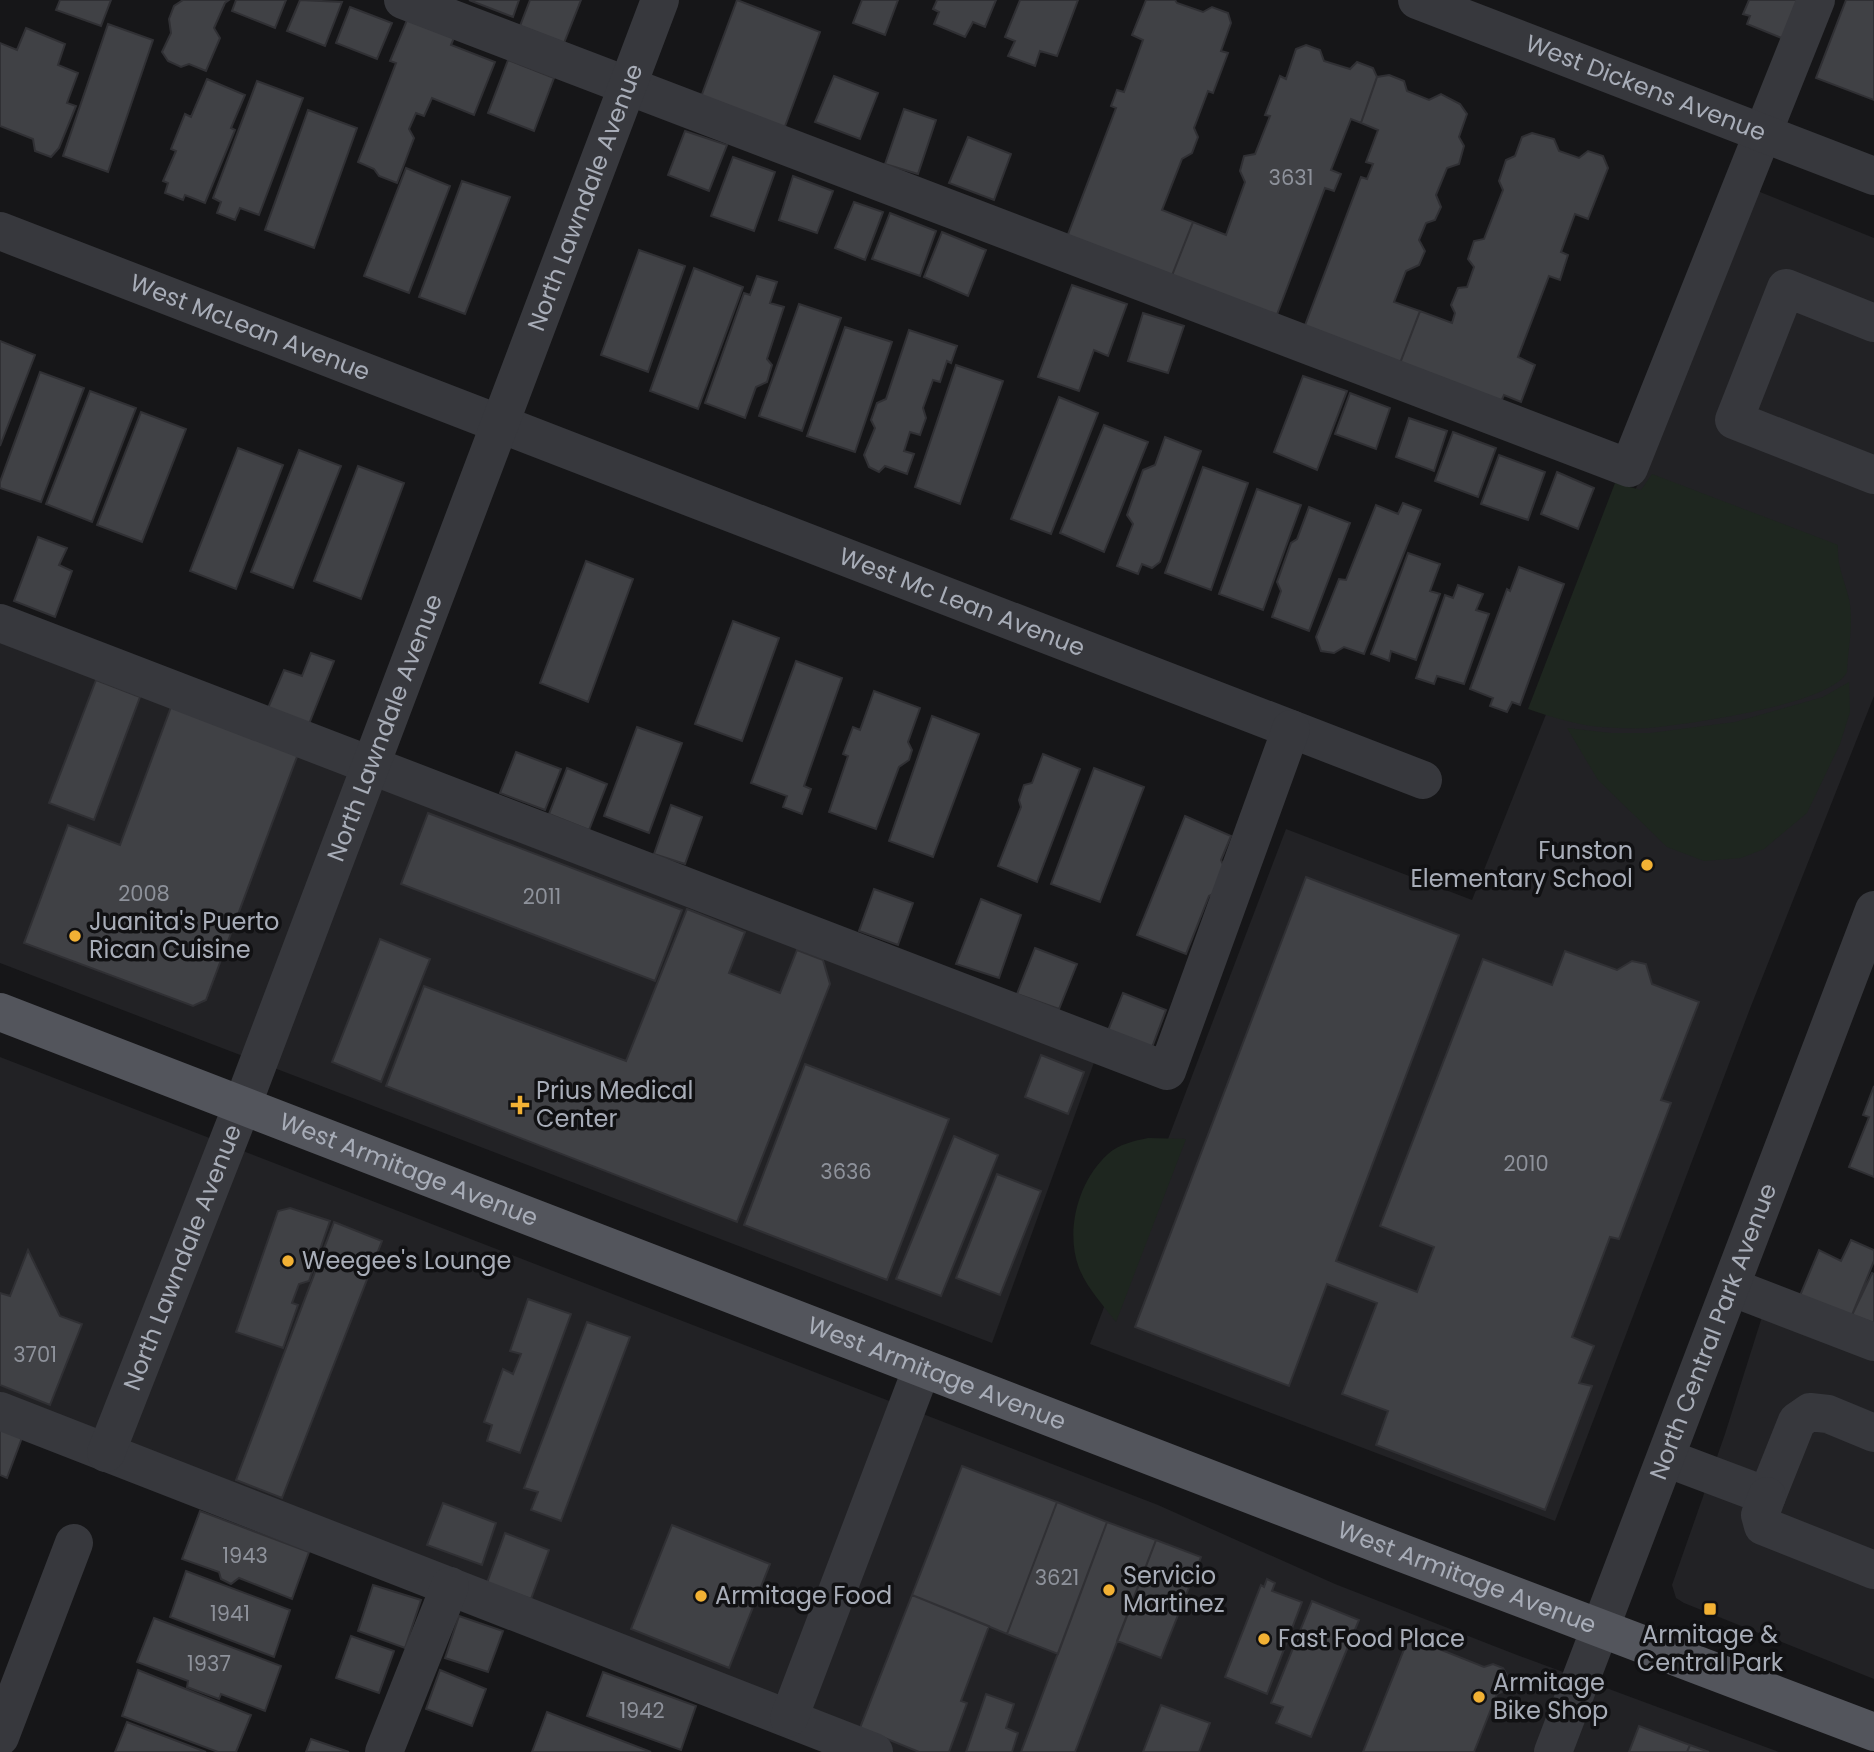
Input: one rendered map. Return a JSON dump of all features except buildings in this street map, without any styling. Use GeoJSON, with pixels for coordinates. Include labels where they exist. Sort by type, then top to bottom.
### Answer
{"type":"FeatureCollection","features":[{"type":"Feature","properties":{"kind":"main road","name":"West Armitage Avenue"},"geometry":{"type":"LineString","coordinates":[[0,1013],[1874,1732]]}},
{"type":"Feature","properties":{"kind":"street"},"geometry":{"type":"LineString","coordinates":[[403,0],[1629,468],[1816,0]]}},
{"type":"Feature","properties":{"kind":"street","name":"North Lawndale Avenue"},"geometry":{"type":"LineString","coordinates":[[106,1452],[242,1106],[660,0]]}},
{"type":"Feature","properties":{"kind":"street","name":"West Dickens Avenue"},"geometry":{"type":"LineString","coordinates":[[1417,0],[1874,176]]}},
{"type":"Feature","properties":{"kind":"street","name":"West McLean Avenue"},"geometry":{"type":"LineString","coordinates":[[0,231],[500,424]]}},
{"type":"Feature","properties":{"kind":"street"},"geometry":{"type":"LineString","coordinates":[[1874,323],[1786,288],[1734,420],[1874,475]]}},
{"type":"Feature","properties":{"kind":"street","name":"West Mc Lean Avenue"},"geometry":{"type":"LineString","coordinates":[[500,424],[1423,780]]}},
{"type":"Feature","properties":{"kind":"street"},"geometry":{"type":"LineString","coordinates":[[0,623],[1167,1072],[1292,729]]}},
{"type":"Feature","properties":{"kind":"street","name":"North Central Park Avenue"},"geometry":{"type":"LineString","coordinates":[[1553,1752],[1731,1287],[1867,951],[1874,910]]}},
{"type":"Feature","properties":{"kind":"street"},"geometry":{"type":"LineString","coordinates":[[1731,1287],[1874,1342]]}},
{"type":"Feature","properties":{"kind":"street"},"geometry":{"type":"LineString","coordinates":[[789,1718],[922,1368]]}},
{"type":"Feature","properties":{"kind":"street"},"geometry":{"type":"LineString","coordinates":[[0,1411],[874,1752]]}},
{"type":"Feature","properties":{"kind":"street"},"geometry":{"type":"LineString","coordinates":[[1874,1433],[1828,1414],[1810,1412],[1797,1421],[1760,1515],[1763,1526],[1874,1570]]}},
{"type":"Feature","properties":{"kind":"street"},"geometry":{"type":"LineString","coordinates":[[1665,1458],[1767,1496]]}},
{"type":"Feature","properties":{"kind":"street"},"geometry":{"type":"LineString","coordinates":[[0,1737],[74,1543]]}},
{"type":"Feature","properties":{"kind":"street"},"geometry":{"type":"LineString","coordinates":[[384,1752],[450,1586]]}},
{"type":"Feature","properties":{"kind":"shaded area","name":"Funston Elementary School"},"geometry":{"type":"Polygon","coordinates":[[[1755,190],[1874,238],[1874,696],[1751,1006],[1555,1521],[1090,1344],[1286,829],[1472,900],[1755,190]]]}},
{"type":"Feature","properties":{"kind":"shaded area"},"geometry":{"type":"Polygon","coordinates":[[[1652,474],[1838,545],[1840,566],[1849,599],[1851,626],[1847,672],[1835,684],[1815,694],[1756,711],[1649,728],[1592,726],[1528,709],[1615,483],[1641,490],[1652,474]]]}},
{"type":"Feature","properties":{"kind":"shaded area"},"geometry":{"type":"Polygon","coordinates":[[[0,625],[1100,1046],[992,1343],[0,963],[0,625]]]}},
{"type":"Feature","properties":{"kind":"shaded area"},"geometry":{"type":"Polygon","coordinates":[[[1849,682],[1850,712],[1840,744],[1807,813],[1764,849],[1741,858],[1704,861],[1667,847],[1598,780],[1567,728],[1611,733],[1650,733],[1735,722],[1823,697],[1849,682]]]}},
{"type":"Feature","properties":{"kind":"shaded area"},"geometry":{"type":"Polygon","coordinates":[[[0,1057],[1158,1505],[1335,1584],[1779,1752],[875,1752],[0,1407],[0,1057]]]}},
{"type":"Feature","properties":{"kind":"shaded area"},"geometry":{"type":"Polygon","coordinates":[[[1148,1138],[1186,1139],[1116,1322],[1079,1268],[1073,1238],[1074,1223],[1082,1192],[1098,1165],[1117,1148],[1148,1138]]]}},
{"type":"Feature","properties":{"kind":"shaded area"},"geometry":{"type":"Polygon","coordinates":[[[1767,1301],[1874,1343],[1874,1679],[1684,1603],[1676,1598],[1672,1585],[1725,1434],[1767,1301]]]}},
{"type":"Feature","properties":{"kind":"place","name":"Funston Elementary School"},"geometry":{"type":"Point","coordinates":[1647,865]}},
{"type":"Feature","properties":{"kind":"place","name":"Juanita's Puerto Rican Cuisine"},"geometry":{"type":"Point","coordinates":[75,936]}},
{"type":"Feature","properties":{"kind":"place","name":"Prius Medical Center"},"geometry":{"type":"Point","coordinates":[520,1105]}},
{"type":"Feature","properties":{"kind":"place","name":"Weegee's Lounge"},"geometry":{"type":"Point","coordinates":[288,1261]}},
{"type":"Feature","properties":{"kind":"place","name":"Servicio Martinez"},"geometry":{"type":"Point","coordinates":[1109,1590]}},
{"type":"Feature","properties":{"kind":"place","name":"Armitage Food"},"geometry":{"type":"Point","coordinates":[701,1596]}},
{"type":"Feature","properties":{"kind":"place","name":"Armitage & Central Park"},"geometry":{"type":"Point","coordinates":[1710,1609]}},
{"type":"Feature","properties":{"kind":"place","name":"Fast Food Place"},"geometry":{"type":"Point","coordinates":[1264,1639]}},
{"type":"Feature","properties":{"kind":"place","name":"Armitage Bike Shop"},"geometry":{"type":"Point","coordinates":[1479,1697]}}]}
